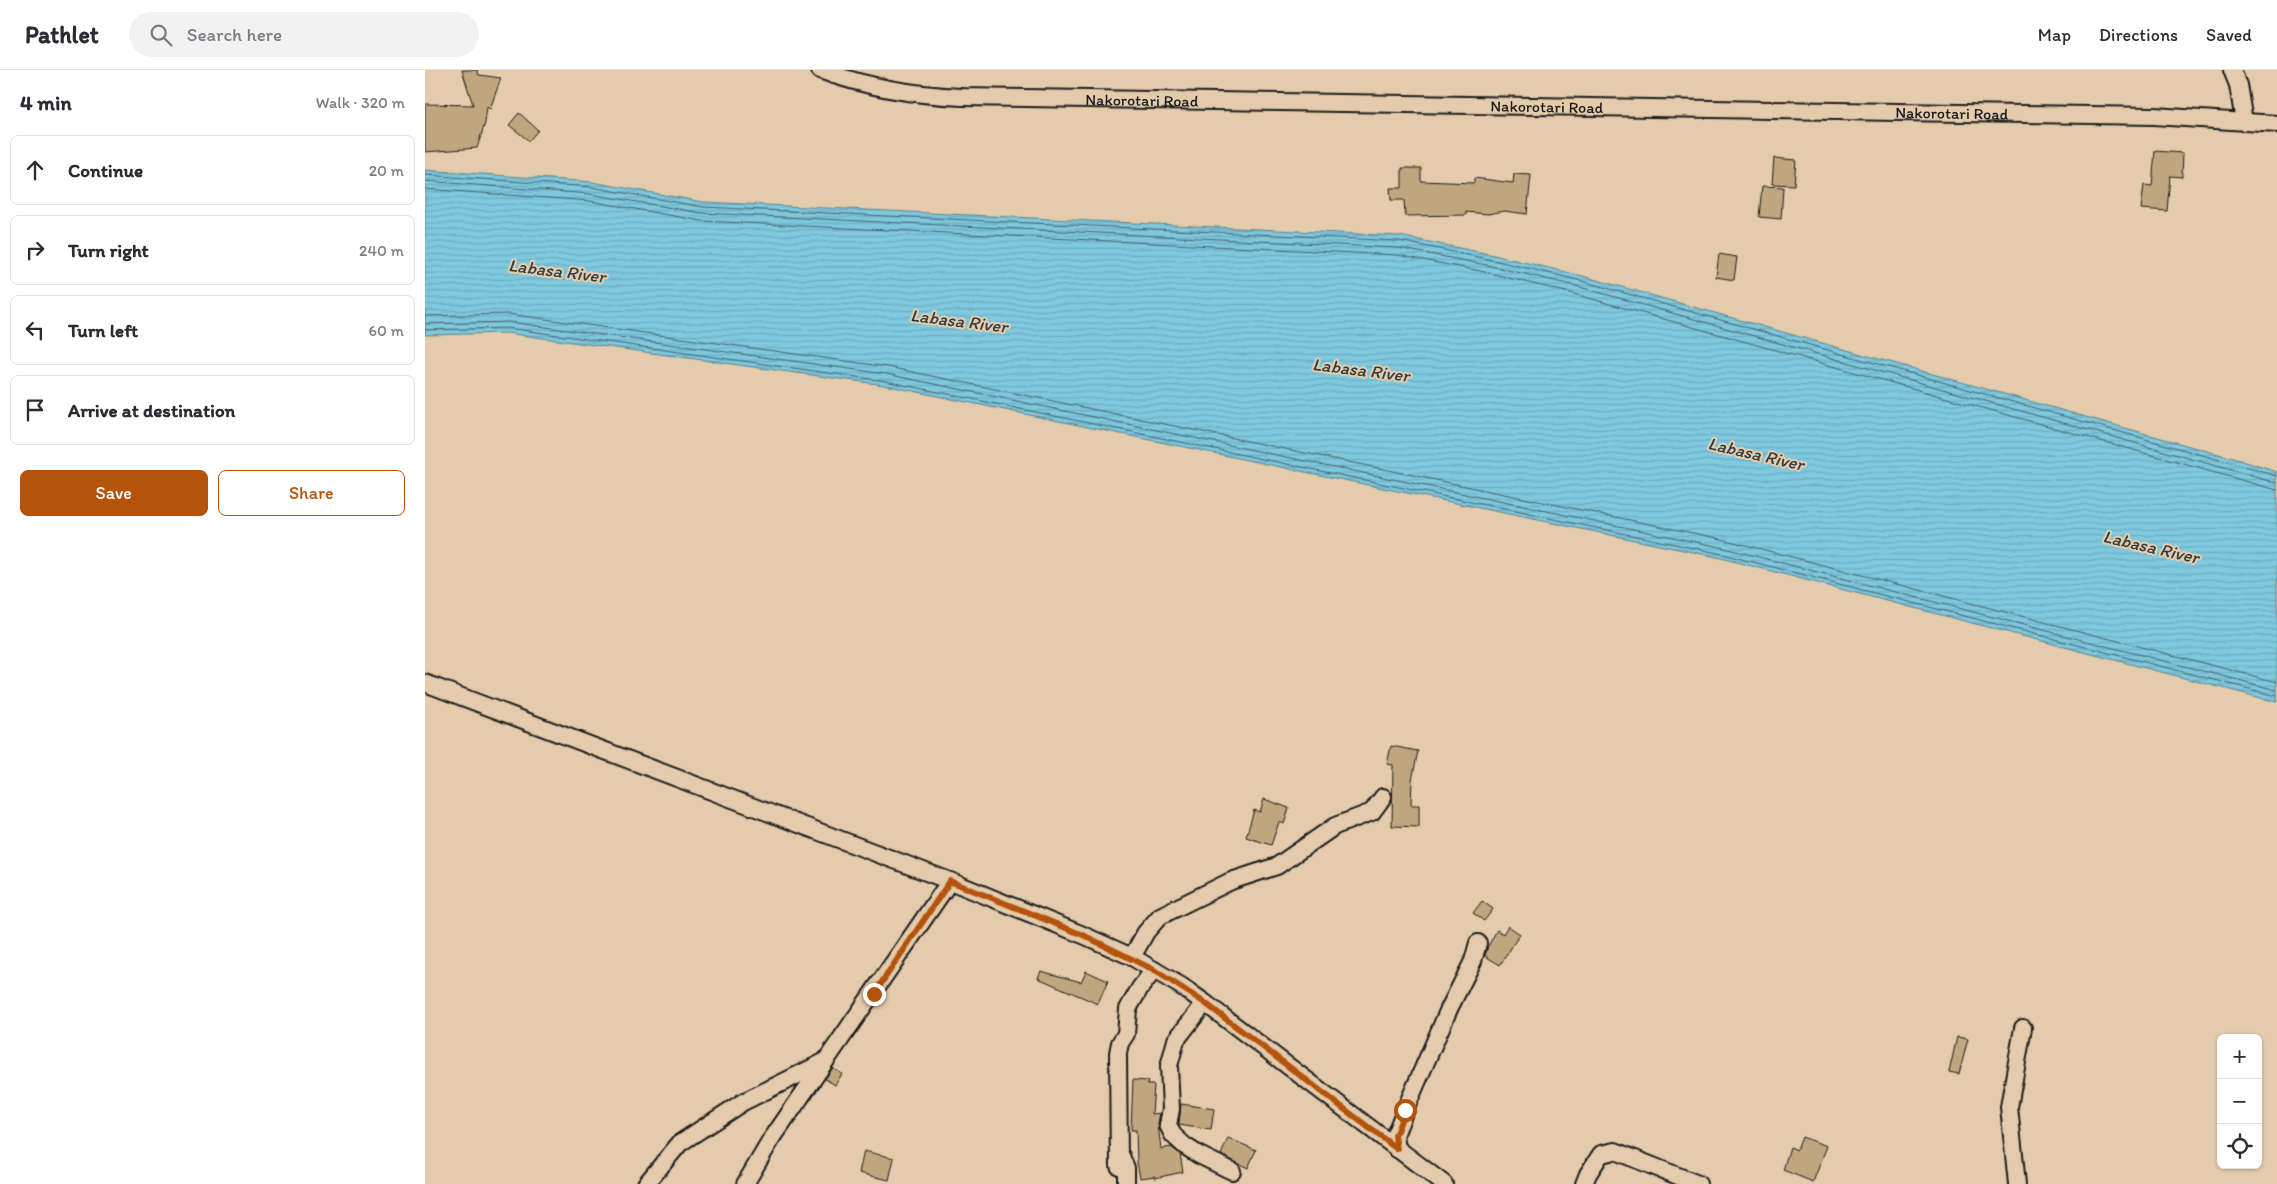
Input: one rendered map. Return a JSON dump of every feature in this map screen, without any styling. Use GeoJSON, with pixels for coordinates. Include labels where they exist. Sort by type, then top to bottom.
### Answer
{"type":"FeatureCollection","features":[{"type":"Feature","properties":{"kind":"street","name":"Nakorotari Road"},"geometry":{"type":"LineString","coordinates":[[820,70],[887,90],[962,97],[2155,116],[2277,124]]}},
{"type":"Feature","properties":{"kind":"street"},"geometry":{"type":"LineString","coordinates":[[2232,70],[2238,85],[2244,121]]}},
{"type":"Feature","properties":{"kind":"street"},"geometry":{"type":"LineString","coordinates":[[425,683],[950,881],[1132,957],[1205,1003],[1444,1184]]}},
{"type":"Feature","properties":{"kind":"street"},"geometry":{"type":"LineString","coordinates":[[1132,957],[1146,932],[1160,916],[1231,881],[1277,866],[1335,826],[1372,812],[1383,797]]}},
{"type":"Feature","properties":{"kind":"street"},"geometry":{"type":"LineString","coordinates":[[745,1184],[771,1140],[950,881]]}},
{"type":"Feature","properties":{"kind":"street"},"geometry":{"type":"LineString","coordinates":[[1397,1149],[1395,1136],[1405,1110],[1449,1009],[1473,961],[1478,943]]}},
{"type":"Feature","properties":{"kind":"street"},"geometry":{"type":"LineString","coordinates":[[1126,1184],[1126,1168],[1119,1160],[1118,1053],[1120,1043],[1126,1034],[1128,1009],[1140,988],[1154,970]]}},
{"type":"Feature","properties":{"kind":"street"},"geometry":{"type":"LineString","coordinates":[[1205,1003],[1175,1040],[1169,1066],[1171,1109],[1168,1125],[1173,1135],[1185,1146],[1232,1171]]}},
{"type":"Feature","properties":{"kind":"street"},"geometry":{"type":"LineString","coordinates":[[2017,1184],[2009,1107],[2023,1028]]}},
{"type":"Feature","properties":{"kind":"street"},"geometry":{"type":"LineString","coordinates":[[646,1184],[680,1144],[743,1102],[826,1061]]}},
{"type":"Feature","properties":{"kind":"street"},"geometry":{"type":"LineString","coordinates":[[1584,1184],[1587,1174],[1601,1154],[1615,1151],[1698,1184]]}},
{"type":"Feature","properties":{"kind":"water","name":"Labasa River"},"geometry":{"type":"Polygon","coordinates":[[[425,170],[592,182],[703,202],[1399,236],[1579,275],[2236,459],[2277,472],[2277,702],[1717,557],[884,385],[507,333],[425,335],[425,170]]]}},
{"type":"Feature","properties":{"kind":"building"},"geometry":{"type":"Polygon","coordinates":[[[462,70],[477,70],[479,75],[501,78],[490,109],[487,107],[485,123],[477,148],[425,152],[425,104],[473,105],[462,70]]]}},
{"type":"Feature","properties":{"kind":"building"},"geometry":{"type":"Polygon","coordinates":[[[519,113],[538,130],[529,141],[509,125],[519,113]]]}},
{"type":"Feature","properties":{"kind":"building"},"geometry":{"type":"Polygon","coordinates":[[[2155,151],[2183,153],[2182,177],[2170,176],[2167,211],[2141,209],[2144,185],[2152,186],[2155,151]]]}},
{"type":"Feature","properties":{"kind":"building"},"geometry":{"type":"Polygon","coordinates":[[[1774,158],[1796,160],[1794,185],[1772,184],[1774,158]]]}},
{"type":"Feature","properties":{"kind":"building"},"geometry":{"type":"Polygon","coordinates":[[[1402,168],[1421,168],[1421,181],[1474,183],[1474,178],[1513,183],[1514,174],[1531,175],[1527,214],[1504,211],[1488,214],[1466,212],[1466,215],[1405,216],[1404,200],[1391,200],[1390,188],[1402,188],[1402,168]]]}},
{"type":"Feature","properties":{"kind":"building"},"geometry":{"type":"Polygon","coordinates":[[[1762,186],[1783,187],[1781,219],[1759,217],[1762,186]]]}},
{"type":"Feature","properties":{"kind":"building"},"geometry":{"type":"Polygon","coordinates":[[[1719,254],[1737,257],[1734,280],[1716,277],[1719,254]]]}},
{"type":"Feature","properties":{"kind":"building"},"geometry":{"type":"Polygon","coordinates":[[[1391,746],[1418,751],[1412,780],[1411,805],[1419,805],[1419,827],[1392,826],[1393,765],[1387,764],[1391,746]]]}},
{"type":"Feature","properties":{"kind":"building"},"geometry":{"type":"Polygon","coordinates":[[[1264,799],[1289,808],[1284,824],[1279,822],[1271,845],[1246,837],[1254,810],[1260,812],[1264,799]]]}},
{"type":"Feature","properties":{"kind":"building"},"geometry":{"type":"Polygon","coordinates":[[[1482,901],[1493,909],[1484,921],[1473,913],[1482,901]]]}},
{"type":"Feature","properties":{"kind":"building"},"geometry":{"type":"Polygon","coordinates":[[[1508,926],[1520,934],[1500,965],[1485,956],[1497,930],[1503,934],[1508,926]]]}},
{"type":"Feature","properties":{"kind":"building"},"geometry":{"type":"Polygon","coordinates":[[[1041,971],[1081,982],[1086,971],[1108,981],[1098,1004],[1038,978],[1041,971]]]}},
{"type":"Feature","properties":{"kind":"building"},"geometry":{"type":"Polygon","coordinates":[[[1957,1037],[1968,1039],[1959,1074],[1949,1072],[1957,1037]]]}},
{"type":"Feature","properties":{"kind":"building"},"geometry":{"type":"Polygon","coordinates":[[[833,1068],[842,1074],[835,1085],[825,1079],[833,1068]]]}},
{"type":"Feature","properties":{"kind":"building"},"geometry":{"type":"Polygon","coordinates":[[[1133,1080],[1148,1081],[1147,1085],[1154,1085],[1152,1114],[1160,1113],[1158,1124],[1161,1149],[1171,1147],[1180,1154],[1183,1172],[1155,1178],[1155,1176],[1140,1178],[1137,1162],[1136,1130],[1131,1130],[1133,1080]]]}},
{"type":"Feature","properties":{"kind":"building"},"geometry":{"type":"Polygon","coordinates":[[[1181,1104],[1214,1109],[1211,1130],[1179,1125],[1181,1104]]]}},
{"type":"Feature","properties":{"kind":"building"},"geometry":{"type":"Polygon","coordinates":[[[1802,1137],[1827,1146],[1813,1182],[1783,1170],[1790,1147],[1797,1150],[1802,1137]]]}},
{"type":"Feature","properties":{"kind":"building"},"geometry":{"type":"Polygon","coordinates":[[[1228,1138],[1256,1150],[1248,1168],[1221,1155],[1228,1138]]]}},
{"type":"Feature","properties":{"kind":"building"},"geometry":{"type":"Polygon","coordinates":[[[864,1151],[894,1158],[889,1180],[859,1173],[864,1151]]]}},
{"type":"Feature","properties":{"kind":"route"},"geometry":{"type":"LineString","coordinates":[[874,994],[899,954],[950,881],[1132,957],[1181,986],[1397,1149],[1395,1136],[1405,1110]]}}]}
